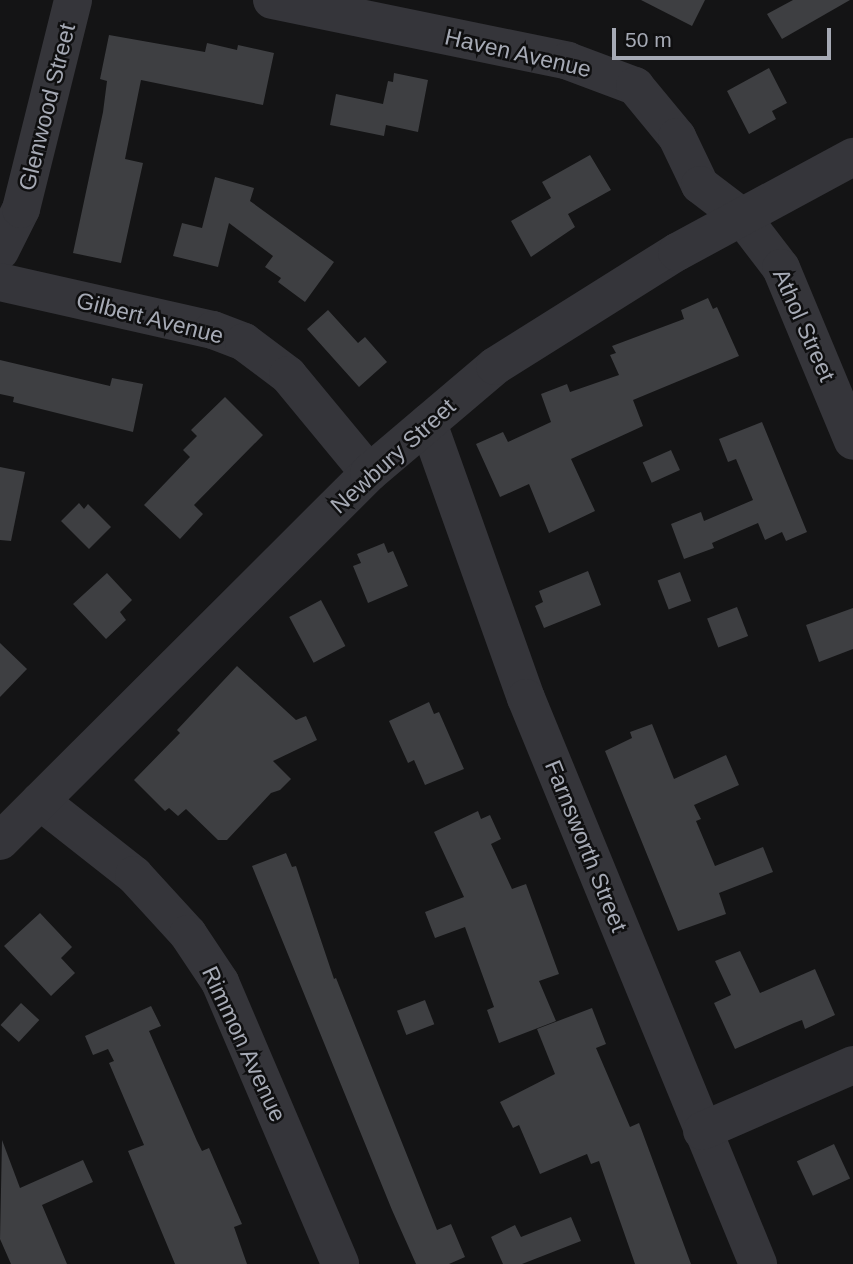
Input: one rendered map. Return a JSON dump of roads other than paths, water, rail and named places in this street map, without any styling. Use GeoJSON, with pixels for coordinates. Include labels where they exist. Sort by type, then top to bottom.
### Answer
{"type":"FeatureCollection","features":[{"type":"Feature","properties":{"kind":"street","name":"Glenwood Street"},"geometry":{"type":"LineString","coordinates":[[0,251],[21,209],[73,0]]}},
{"type":"Feature","properties":{"kind":"street","name":"Haven Avenue"},"geometry":{"type":"LineString","coordinates":[[272,0],[568,61],[635,86],[677,137],[700,185],[742,217]]}},
{"type":"Feature","properties":{"kind":"street","name":"Newbury Street"},"geometry":{"type":"LineString","coordinates":[[0,841],[369,473],[495,366],[677,253],[853,157]]}},
{"type":"Feature","properties":{"kind":"street","name":"Athol Street"},"geometry":{"type":"LineString","coordinates":[[742,217],[781,268],[853,441]]}},
{"type":"Feature","properties":{"kind":"street","name":"Gilbert Avenue"},"geometry":{"type":"LineString","coordinates":[[0,282],[213,330],[244,342],[288,375],[369,473]]}},
{"type":"Feature","properties":{"kind":"street","name":"Farnsworth Street"},"geometry":{"type":"LineString","coordinates":[[428,423],[526,698],[758,1264]]}},
{"type":"Feature","properties":{"kind":"street","name":"Rimmon Avenue"},"geometry":{"type":"LineString","coordinates":[[40,801],[134,875],[188,934],[220,982],[340,1264]]}},
{"type":"Feature","properties":{"kind":"street"},"geometry":{"type":"LineString","coordinates":[[702,1132],[853,1065]]}}]}
